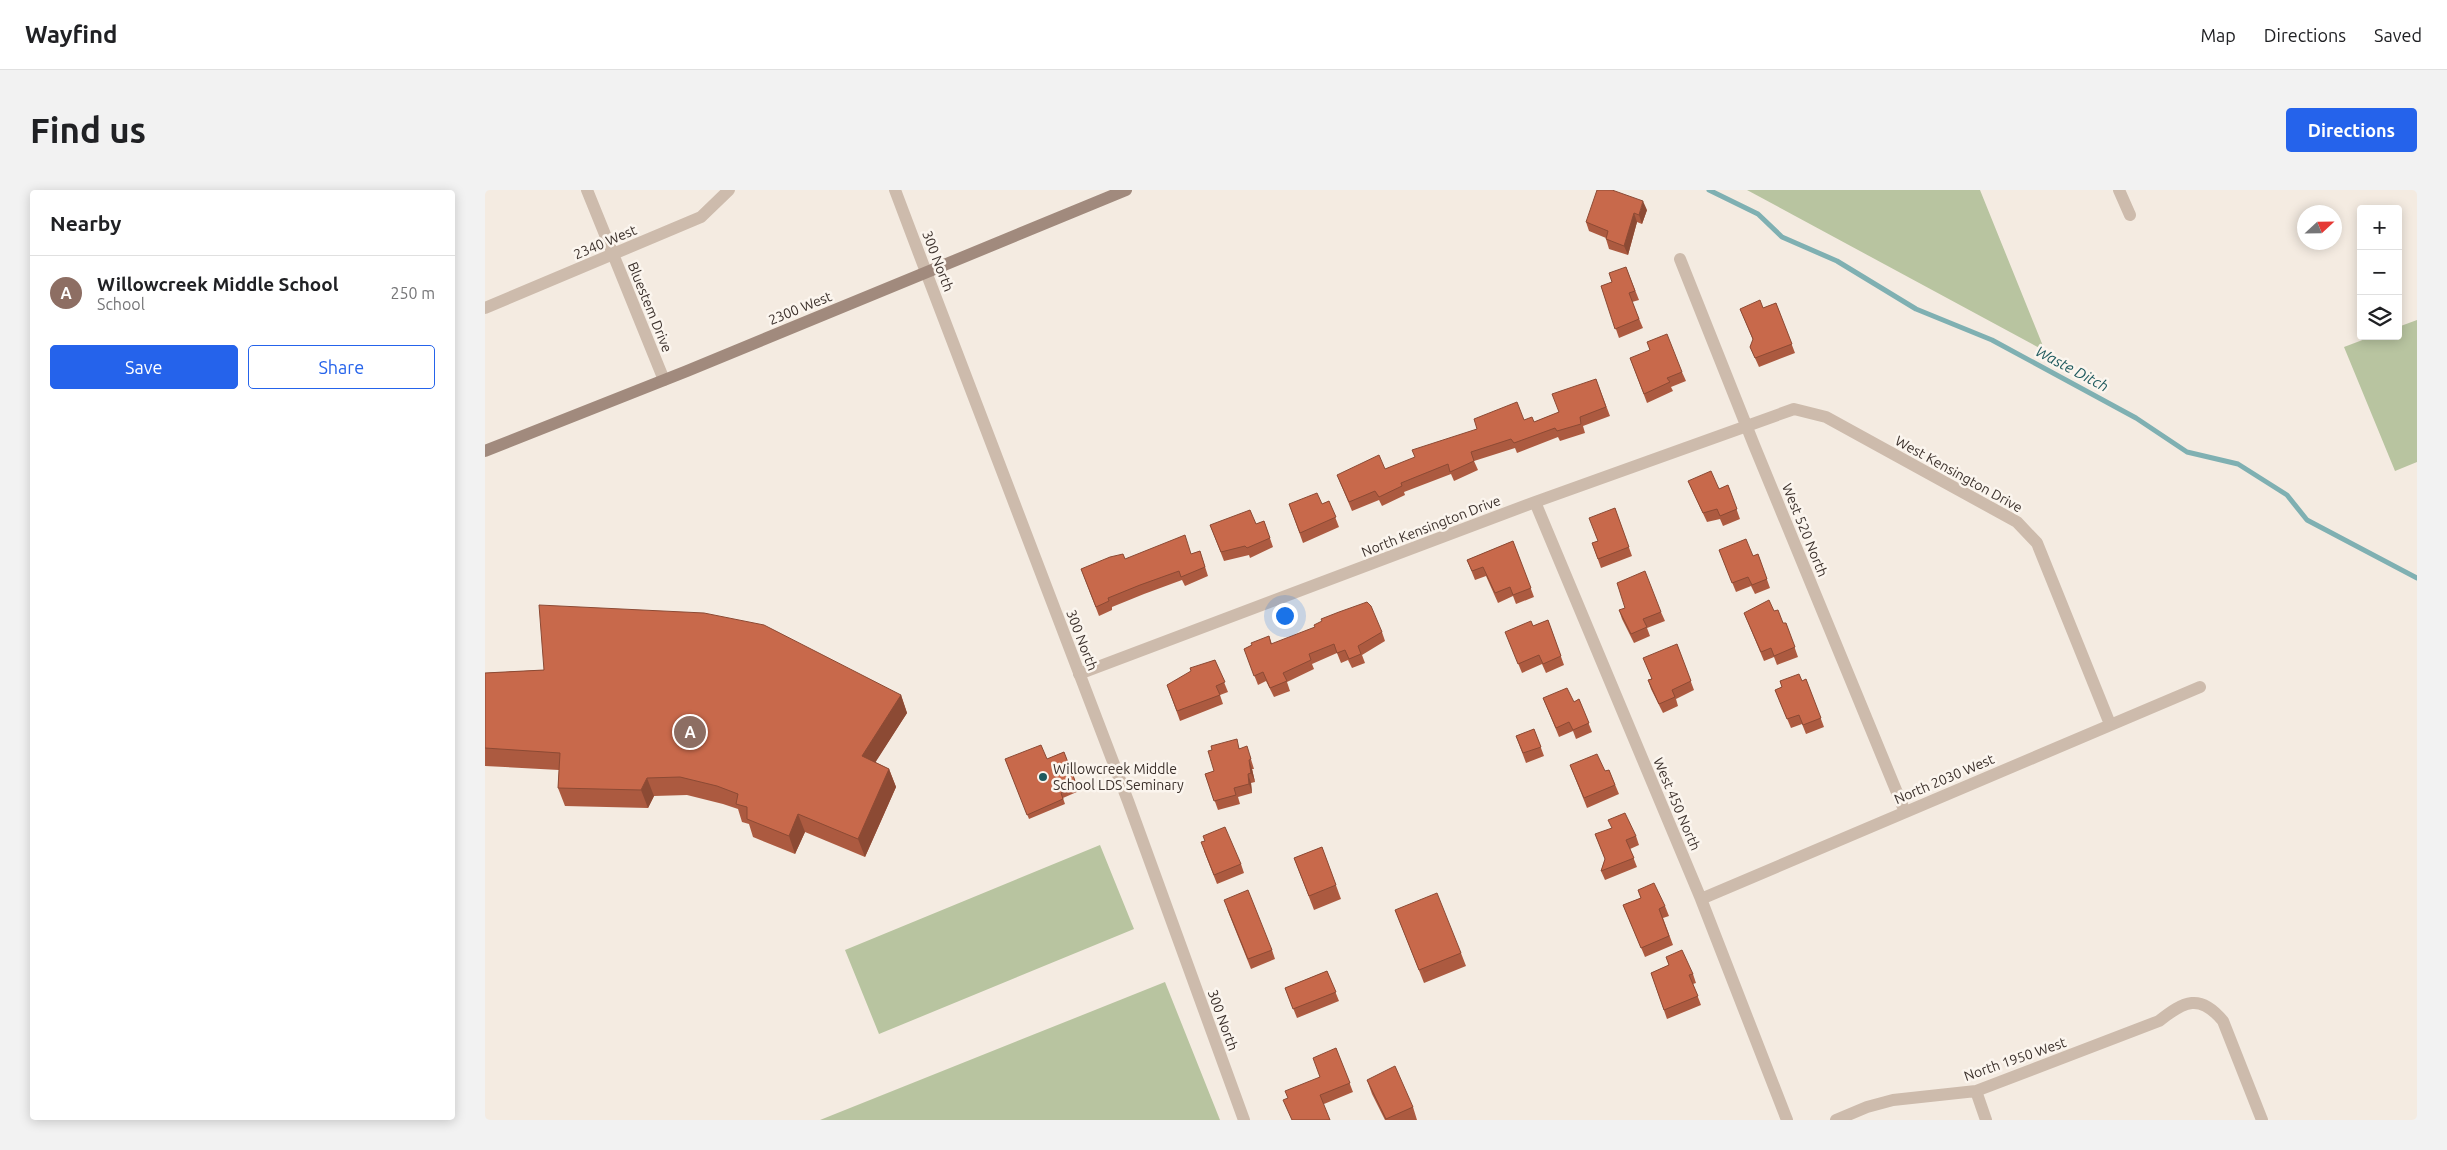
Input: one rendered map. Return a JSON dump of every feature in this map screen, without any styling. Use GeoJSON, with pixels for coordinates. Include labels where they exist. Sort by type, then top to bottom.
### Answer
{"type":"FeatureCollection","features":[{"type":"Feature","properties":{"kind":"main road","name":"2300 West"},"geometry":{"type":"LineString","coordinates":[[485,451],[664,380],[1126,190]]}},
{"type":"Feature","properties":{"kind":"street","name":"Bluestem Drive"},"geometry":{"type":"LineString","coordinates":[[587,190],[664,380]]}},
{"type":"Feature","properties":{"kind":"street","name":"2340 West"},"geometry":{"type":"LineString","coordinates":[[485,308],[701,217],[729,190]]}},
{"type":"Feature","properties":{"kind":"street","name":"300 North"},"geometry":{"type":"LineString","coordinates":[[895,190],[1128,801],[1244,1120]]}},
{"type":"Feature","properties":{"kind":"street"},"geometry":{"type":"LineString","coordinates":[[2119,190],[2129,215]]}},
{"type":"Feature","properties":{"kind":"street","name":"West 520 North"},"geometry":{"type":"LineString","coordinates":[[1680,259],[1746,426],[1905,812]]}},
{"type":"Feature","properties":{"kind":"street","name":"North Kensington Drive"},"geometry":{"type":"LineString","coordinates":[[1079,674],[1535,502],[1794,409]]}},
{"type":"Feature","properties":{"kind":"street","name":"West Kensington Drive"},"geometry":{"type":"LineString","coordinates":[[1794,409],[1826,417],[2017,522],[2037,543],[2110,724]]}},
{"type":"Feature","properties":{"kind":"street","name":"West 450 North"},"geometry":{"type":"LineString","coordinates":[[1535,502],[1701,899],[1787,1120]]}},
{"type":"Feature","properties":{"kind":"street","name":"North 2030 West"},"geometry":{"type":"LineString","coordinates":[[1701,899],[2110,724],[2200,688]]}},
{"type":"Feature","properties":{"kind":"street","name":"North 1950 West"},"geometry":{"type":"LineString","coordinates":[[1836,1120],[1867,1107],[1893,1100],[1976,1091],[2159,1021],[2177,1006],[2195,1001],[2213,1008],[2223,1021],[2262,1120]]}},
{"type":"Feature","properties":{"kind":"street"},"geometry":{"type":"LineString","coordinates":[[1976,1091],[1986,1120]]}},
{"type":"Feature","properties":{"kind":"green space"},"geometry":{"type":"Polygon","coordinates":[[[1747,190],[1980,190],[2045,351],[1747,190]]]}},
{"type":"Feature","properties":{"kind":"green space"},"geometry":{"type":"Polygon","coordinates":[[[2417,320],[2417,462],[2395,471],[2344,347],[2362,340],[2402,340],[2402,326],[2417,320]]]}},
{"type":"Feature","properties":{"kind":"green space"},"geometry":{"type":"Polygon","coordinates":[[[1100,845],[1134,929],[879,1034],[845,950],[1100,845]]]}},
{"type":"Feature","properties":{"kind":"green space"},"geometry":{"type":"Polygon","coordinates":[[[1165,982],[1220,1120],[820,1120],[1165,982]]]}},
{"type":"Feature","properties":{"kind":"building"},"geometry":{"type":"Polygon","coordinates":[[[1597,190],[1612,190],[1643,201],[1639,215],[1634,213],[1624,246],[1606,239],[1608,231],[1586,222],[1597,190]]]}},
{"type":"Feature","properties":{"kind":"building"},"geometry":{"type":"Polygon","coordinates":[[[1626,267],[1635,291],[1629,293],[1639,319],[1615,329],[1601,286],[1612,282],[1609,273],[1626,267]]]}},
{"type":"Feature","properties":{"kind":"building"},"geometry":{"type":"Polygon","coordinates":[[[1760,300],[1763,308],[1776,303],[1792,344],[1755,358],[1750,347],[1753,339],[1740,309],[1760,300]]]}},
{"type":"Feature","properties":{"kind":"building"},"geometry":{"type":"Polygon","coordinates":[[[1667,334],[1682,372],[1667,378],[1670,382],[1644,394],[1630,358],[1650,350],[1647,342],[1667,334]]]}},
{"type":"Feature","properties":{"kind":"building"},"geometry":{"type":"Polygon","coordinates":[[[1596,379],[1606,407],[1580,417],[1581,424],[1557,431],[1555,428],[1514,443],[1511,439],[1471,452],[1474,461],[1450,472],[1448,464],[1401,483],[1402,486],[1379,497],[1375,491],[1349,502],[1337,475],[1379,455],[1385,469],[1415,457],[1412,450],[1477,429],[1474,419],[1517,402],[1524,420],[1532,417],[1534,422],[1559,412],[1552,394],[1596,379]]]}},
{"type":"Feature","properties":{"kind":"building"},"geometry":{"type":"Polygon","coordinates":[[[1711,471],[1719,489],[1728,485],[1737,509],[1720,516],[1717,509],[1703,513],[1688,481],[1711,471]]]}},
{"type":"Feature","properties":{"kind":"building"},"geometry":{"type":"Polygon","coordinates":[[[1317,493],[1322,504],[1329,501],[1336,517],[1300,533],[1289,504],[1317,493]]]}},
{"type":"Feature","properties":{"kind":"building"},"geometry":{"type":"Polygon","coordinates":[[[1615,508],[1629,547],[1598,559],[1592,543],[1598,541],[1589,518],[1615,508]]]}},
{"type":"Feature","properties":{"kind":"building"},"geometry":{"type":"Polygon","coordinates":[[[1250,510],[1256,524],[1264,521],[1270,538],[1247,548],[1245,546],[1221,552],[1210,525],[1250,510]]]}},
{"type":"Feature","properties":{"kind":"building"},"geometry":{"type":"Polygon","coordinates":[[[1185,535],[1191,554],[1200,551],[1205,567],[1181,577],[1179,571],[1140,585],[1108,598],[1109,601],[1096,607],[1081,569],[1110,557],[1123,554],[1125,559],[1185,535]]]}},
{"type":"Feature","properties":{"kind":"building"},"geometry":{"type":"Polygon","coordinates":[[[1746,539],[1753,556],[1758,554],[1767,579],[1752,585],[1748,577],[1732,583],[1719,550],[1746,539]]]}},
{"type":"Feature","properties":{"kind":"building"},"geometry":{"type":"Polygon","coordinates":[[[1513,541],[1531,588],[1513,595],[1510,587],[1495,593],[1483,567],[1472,571],[1467,560],[1513,541]]]}},
{"type":"Feature","properties":{"kind":"building"},"geometry":{"type":"Polygon","coordinates":[[[1645,571],[1661,612],[1643,619],[1647,627],[1631,634],[1619,610],[1625,608],[1617,583],[1645,571]]]}},
{"type":"Feature","properties":{"kind":"building"},"geometry":{"type":"Polygon","coordinates":[[[1769,600],[1774,611],[1778,610],[1783,623],[1786,623],[1795,647],[1774,656],[1771,648],[1761,652],[1744,613],[1769,600]]]}},
{"type":"Feature","properties":{"kind":"building"},"geometry":{"type":"Polygon","coordinates":[[[1367,602],[1371,606],[1382,632],[1358,646],[1361,654],[1349,659],[1345,650],[1337,653],[1334,644],[1309,654],[1311,660],[1283,673],[1287,681],[1270,688],[1263,672],[1254,676],[1244,649],[1252,645],[1251,643],[1269,636],[1271,644],[1315,627],[1314,625],[1322,621],[1321,619],[1367,602]]]}},
{"type":"Feature","properties":{"kind":"building"},"geometry":{"type":"Polygon","coordinates":[[[539,605],[704,613],[764,625],[901,695],[862,756],[889,769],[858,839],[798,814],[789,836],[747,819],[747,807],[736,804],[738,794],[717,786],[680,777],[647,778],[641,790],[558,788],[560,753],[485,748],[485,673],[544,670],[539,605]]]}},
{"type":"Feature","properties":{"kind":"building"},"geometry":{"type":"Polygon","coordinates":[[[1548,620],[1561,656],[1543,664],[1539,655],[1518,664],[1505,632],[1531,621],[1533,626],[1548,620]]]}},
{"type":"Feature","properties":{"kind":"building"},"geometry":{"type":"Polygon","coordinates":[[[1677,644],[1691,681],[1672,690],[1675,697],[1659,704],[1648,680],[1652,679],[1643,658],[1677,644]]]}},
{"type":"Feature","properties":{"kind":"building"},"geometry":{"type":"Polygon","coordinates":[[[1215,660],[1225,682],[1216,686],[1220,695],[1177,711],[1167,685],[1191,671],[1190,668],[1215,660]]]}},
{"type":"Feature","properties":{"kind":"building"},"geometry":{"type":"Polygon","coordinates":[[[1799,674],[1802,681],[1806,679],[1821,718],[1803,725],[1799,715],[1787,719],[1775,690],[1782,687],[1780,681],[1799,674]]]}},
{"type":"Feature","properties":{"kind":"building"},"geometry":{"type":"Polygon","coordinates":[[[1567,688],[1574,702],[1579,699],[1589,723],[1573,730],[1569,722],[1556,728],[1543,698],[1567,688]]]}},
{"type":"Feature","properties":{"kind":"building"},"geometry":{"type":"Polygon","coordinates":[[[1534,729],[1541,747],[1523,753],[1516,736],[1534,729]]]}},
{"type":"Feature","properties":{"kind":"building"},"geometry":{"type":"Polygon","coordinates":[[[1237,739],[1239,749],[1247,746],[1251,759],[1249,760],[1251,773],[1248,774],[1249,784],[1234,788],[1236,795],[1214,801],[1205,774],[1214,771],[1208,751],[1212,750],[1211,746],[1237,739]]]}},
{"type":"Feature","properties":{"kind":"building","name":"Willowcreek Middle School LDS Seminary"},"geometry":{"type":"Polygon","coordinates":[[[1041,745],[1047,759],[1064,752],[1077,786],[1061,793],[1063,799],[1027,815],[1005,759],[1041,745]]]}},
{"type":"Feature","properties":{"kind":"building"},"geometry":{"type":"Polygon","coordinates":[[[1597,754],[1605,771],[1609,770],[1615,785],[1584,798],[1570,765],[1597,754]]]}},
{"type":"Feature","properties":{"kind":"building"},"geometry":{"type":"Polygon","coordinates":[[[1625,813],[1636,836],[1626,840],[1634,858],[1601,871],[1605,859],[1595,834],[1612,828],[1608,820],[1625,813]]]}},
{"type":"Feature","properties":{"kind":"building"},"geometry":{"type":"Polygon","coordinates":[[[1225,827],[1241,864],[1214,875],[1201,842],[1205,841],[1203,836],[1225,827]]]}},
{"type":"Feature","properties":{"kind":"building"},"geometry":{"type":"Polygon","coordinates":[[[1322,847],[1336,885],[1309,896],[1294,858],[1322,847]]]}},
{"type":"Feature","properties":{"kind":"building"},"geometry":{"type":"Polygon","coordinates":[[[1654,883],[1665,906],[1659,909],[1669,936],[1641,948],[1623,905],[1641,898],[1638,890],[1654,883]]]}},
{"type":"Feature","properties":{"kind":"building"},"geometry":{"type":"Polygon","coordinates":[[[1248,890],[1272,950],[1248,959],[1224,900],[1248,890]]]}},
{"type":"Feature","properties":{"kind":"building"},"geometry":{"type":"Polygon","coordinates":[[[1437,893],[1461,953],[1419,970],[1395,910],[1437,893]]]}},
{"type":"Feature","properties":{"kind":"building"},"geometry":{"type":"Polygon","coordinates":[[[1682,950],[1693,974],[1689,975],[1698,996],[1664,1010],[1651,973],[1669,965],[1666,957],[1682,950]]]}},
{"type":"Feature","properties":{"kind":"building"},"geometry":{"type":"Polygon","coordinates":[[[1327,971],[1336,992],[1293,1009],[1285,988],[1327,971]]]}},
{"type":"Feature","properties":{"kind":"building"},"geometry":{"type":"Polygon","coordinates":[[[1336,1048],[1350,1083],[1320,1095],[1330,1120],[1292,1120],[1283,1100],[1288,1098],[1285,1091],[1320,1077],[1313,1058],[1336,1048]]]}},
{"type":"Feature","properties":{"kind":"building"},"geometry":{"type":"Polygon","coordinates":[[[1395,1066],[1413,1107],[1386,1119],[1367,1080],[1395,1066]]]}},
{"type":"Feature","properties":{"kind":"waterway","name":"Waste Ditch"},"geometry":{"type":"LineString","coordinates":[[1709,190],[1758,214],[1782,237],[1837,261],[1916,309],[1992,340],[2136,418],[2187,452],[2238,464],[2287,495],[2307,520],[2417,578]]}},
{"type":"Feature","properties":{"kind":"place","name":"Willowcreek Middle School"},"geometry":{"type":"Point","coordinates":[690,732]}},
{"type":"Feature","properties":{"kind":"place","name":"Willowcreek Middle School LDS Seminary"},"geometry":{"type":"Point","coordinates":[1043,777]}}]}
